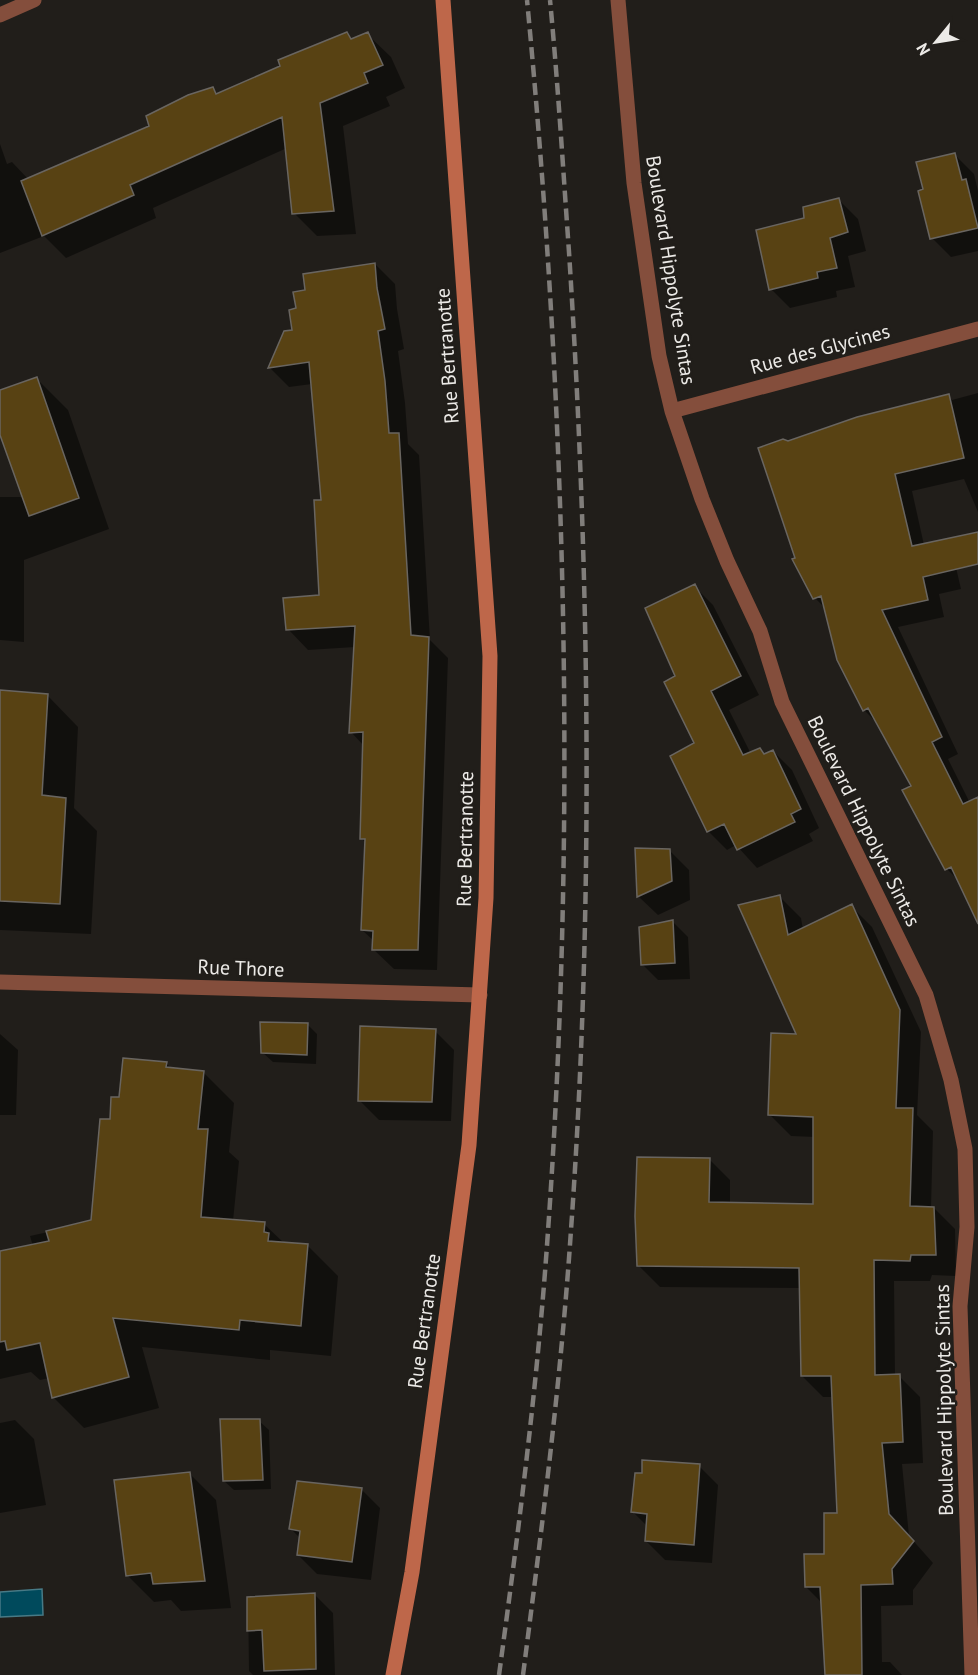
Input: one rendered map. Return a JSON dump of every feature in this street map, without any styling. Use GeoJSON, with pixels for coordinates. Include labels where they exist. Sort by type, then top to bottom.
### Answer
{"type":"FeatureCollection","features":[{"type":"Feature","properties":{"kind":"street"},"geometry":{"type":"LineString","coordinates":[[0,15],[34,0]]}},
{"type":"Feature","properties":{"kind":"street","name":"Rue Bertranotte"},"geometry":{"type":"LineString","coordinates":[[393,1675],[412,1572],[469,1145],[486,898],[490,656],[443,0]]}},
{"type":"Feature","properties":{"kind":"street","name":"Boulevard Hippolyte Sintas"},"geometry":{"type":"LineString","coordinates":[[618,0],[634,183],[659,356],[672,411],[702,499],[760,631],[782,702],[926,995],[951,1080],[965,1149],[972,1227],[960,1306],[972,1675]]}},
{"type":"Feature","properties":{"kind":"street","name":"Rue des Glycines"},"geometry":{"type":"LineString","coordinates":[[672,411],[978,329]]}},
{"type":"Feature","properties":{"kind":"street","name":"Rue Thore"},"geometry":{"type":"LineString","coordinates":[[0,982],[480,995]]}},
{"type":"Feature","properties":{"kind":"water"},"geometry":{"type":"Polygon","coordinates":[[[42,1589],[43,1615],[0,1617],[0,1592],[42,1589]]]}},
{"type":"Feature","properties":{"kind":"building"},"geometry":{"type":"Polygon","coordinates":[[[347,32],[351,39],[368,32],[383,65],[364,73],[368,83],[320,103],[334,211],[292,214],[282,117],[130,185],[134,195],[42,236],[21,181],[149,126],[146,116],[188,95],[213,87],[216,94],[280,66],[278,60],[347,32]]]}},
{"type":"Feature","properties":{"kind":"building"},"geometry":{"type":"Polygon","coordinates":[[[955,153],[962,180],[966,179],[978,228],[930,239],[918,191],[923,189],[916,162],[955,153]]]}},
{"type":"Feature","properties":{"kind":"building"},"geometry":{"type":"Polygon","coordinates":[[[839,198],[848,232],[830,238],[837,268],[817,272],[818,278],[769,290],[756,230],[804,218],[803,207],[839,198]]]}},
{"type":"Feature","properties":{"kind":"building"},"geometry":{"type":"Polygon","coordinates":[[[375,263],[385,329],[378,331],[389,433],[399,433],[411,635],[429,637],[418,950],[372,950],[373,931],[361,930],[365,839],[360,839],[363,732],[349,733],[355,626],[286,630],[283,598],[319,595],[314,500],[321,500],[309,362],[268,368],[284,331],[292,330],[289,310],[296,308],[293,292],[305,290],[303,274],[375,263]]]}},
{"type":"Feature","properties":{"kind":"building"},"geometry":{"type":"Polygon","coordinates":[[[37,377],[79,498],[29,516],[0,435],[0,390],[37,377]]]}},
{"type":"Feature","properties":{"kind":"building"},"geometry":{"type":"Polygon","coordinates":[[[949,394],[964,458],[895,474],[912,546],[978,532],[978,564],[923,577],[928,600],[882,610],[942,737],[932,742],[963,804],[978,797],[978,924],[951,867],[945,870],[902,790],[911,786],[868,708],[863,711],[837,660],[821,596],[813,599],[792,559],[795,558],[758,448],[783,439],[788,441],[857,417],[949,394]]]}},
{"type":"Feature","properties":{"kind":"building"},"geometry":{"type":"Polygon","coordinates":[[[695,584],[741,676],[711,691],[743,755],[760,748],[764,754],[773,750],[801,809],[791,814],[795,822],[737,850],[724,824],[707,832],[670,756],[694,743],[664,682],[675,676],[645,608],[695,584]]]}},
{"type":"Feature","properties":{"kind":"building"},"geometry":{"type":"Polygon","coordinates":[[[0,690],[48,694],[42,795],[66,798],[60,904],[0,901],[0,690]]]}},
{"type":"Feature","properties":{"kind":"building"},"geometry":{"type":"Polygon","coordinates":[[[635,848],[670,849],[672,881],[637,897],[635,848]]]}},
{"type":"Feature","properties":{"kind":"building"},"geometry":{"type":"Polygon","coordinates":[[[780,895],[788,935],[852,904],[900,1010],[896,1108],[913,1108],[910,1206],[934,1207],[936,1255],[911,1255],[910,1261],[874,1260],[875,1375],[900,1374],[903,1442],[882,1443],[889,1514],[914,1541],[892,1569],[893,1584],[861,1585],[862,1675],[825,1675],[820,1587],[805,1587],[804,1554],[824,1554],[824,1513],[837,1513],[831,1376],[801,1376],[799,1268],[637,1266],[635,1216],[637,1157],[710,1158],[709,1202],[813,1204],[813,1117],[768,1115],[771,1033],[796,1034],[738,905],[780,895]]]}},
{"type":"Feature","properties":{"kind":"building"},"geometry":{"type":"Polygon","coordinates":[[[673,920],[675,963],[641,965],[639,927],[673,920]]]}},
{"type":"Feature","properties":{"kind":"building"},"geometry":{"type":"Polygon","coordinates":[[[260,1022],[308,1023],[307,1055],[261,1053],[260,1022]]]}},
{"type":"Feature","properties":{"kind":"building"},"geometry":{"type":"Polygon","coordinates":[[[360,1026],[436,1029],[432,1102],[358,1101],[360,1026]]]}},
{"type":"Feature","properties":{"kind":"building"},"geometry":{"type":"Polygon","coordinates":[[[123,1058],[167,1062],[166,1067],[204,1071],[198,1129],[208,1129],[201,1217],[265,1222],[264,1232],[269,1233],[268,1241],[308,1244],[301,1326],[240,1320],[239,1330],[113,1318],[129,1377],[52,1398],[40,1343],[7,1350],[5,1341],[0,1342],[0,1251],[49,1241],[46,1231],[91,1220],[100,1119],[110,1119],[111,1097],[119,1097],[123,1058]]]}},
{"type":"Feature","properties":{"kind":"building"},"geometry":{"type":"Polygon","coordinates":[[[220,1419],[260,1419],[263,1480],[223,1481],[220,1419]]]}},
{"type":"Feature","properties":{"kind":"building"},"geometry":{"type":"Polygon","coordinates":[[[642,1460],[700,1464],[694,1545],[645,1541],[647,1514],[631,1512],[635,1473],[642,1473],[642,1460]]]}},
{"type":"Feature","properties":{"kind":"building"},"geometry":{"type":"Polygon","coordinates":[[[190,1472],[205,1581],[153,1584],[151,1573],[126,1576],[114,1480],[190,1472]]]}},
{"type":"Feature","properties":{"kind":"building"},"geometry":{"type":"Polygon","coordinates":[[[297,1481],[362,1488],[352,1562],[297,1555],[300,1531],[289,1529],[297,1481]]]}},
{"type":"Feature","properties":{"kind":"building"},"geometry":{"type":"Polygon","coordinates":[[[315,1593],[316,1669],[264,1671],[262,1630],[247,1631],[247,1597],[315,1593]]]}},
{"type":"Feature","properties":{"kind":"railway"},"geometry":{"type":"LineString","coordinates":[[499,1675],[527,1453],[544,1286],[557,1077],[562,923],[563,615],[558,461],[551,307],[527,0]]}},
{"type":"Feature","properties":{"kind":"railway"},"geometry":{"type":"LineString","coordinates":[[523,1675],[550,1453],[567,1286],[578,1108],[586,864],[585,619],[576,374],[550,0]]}}]}
